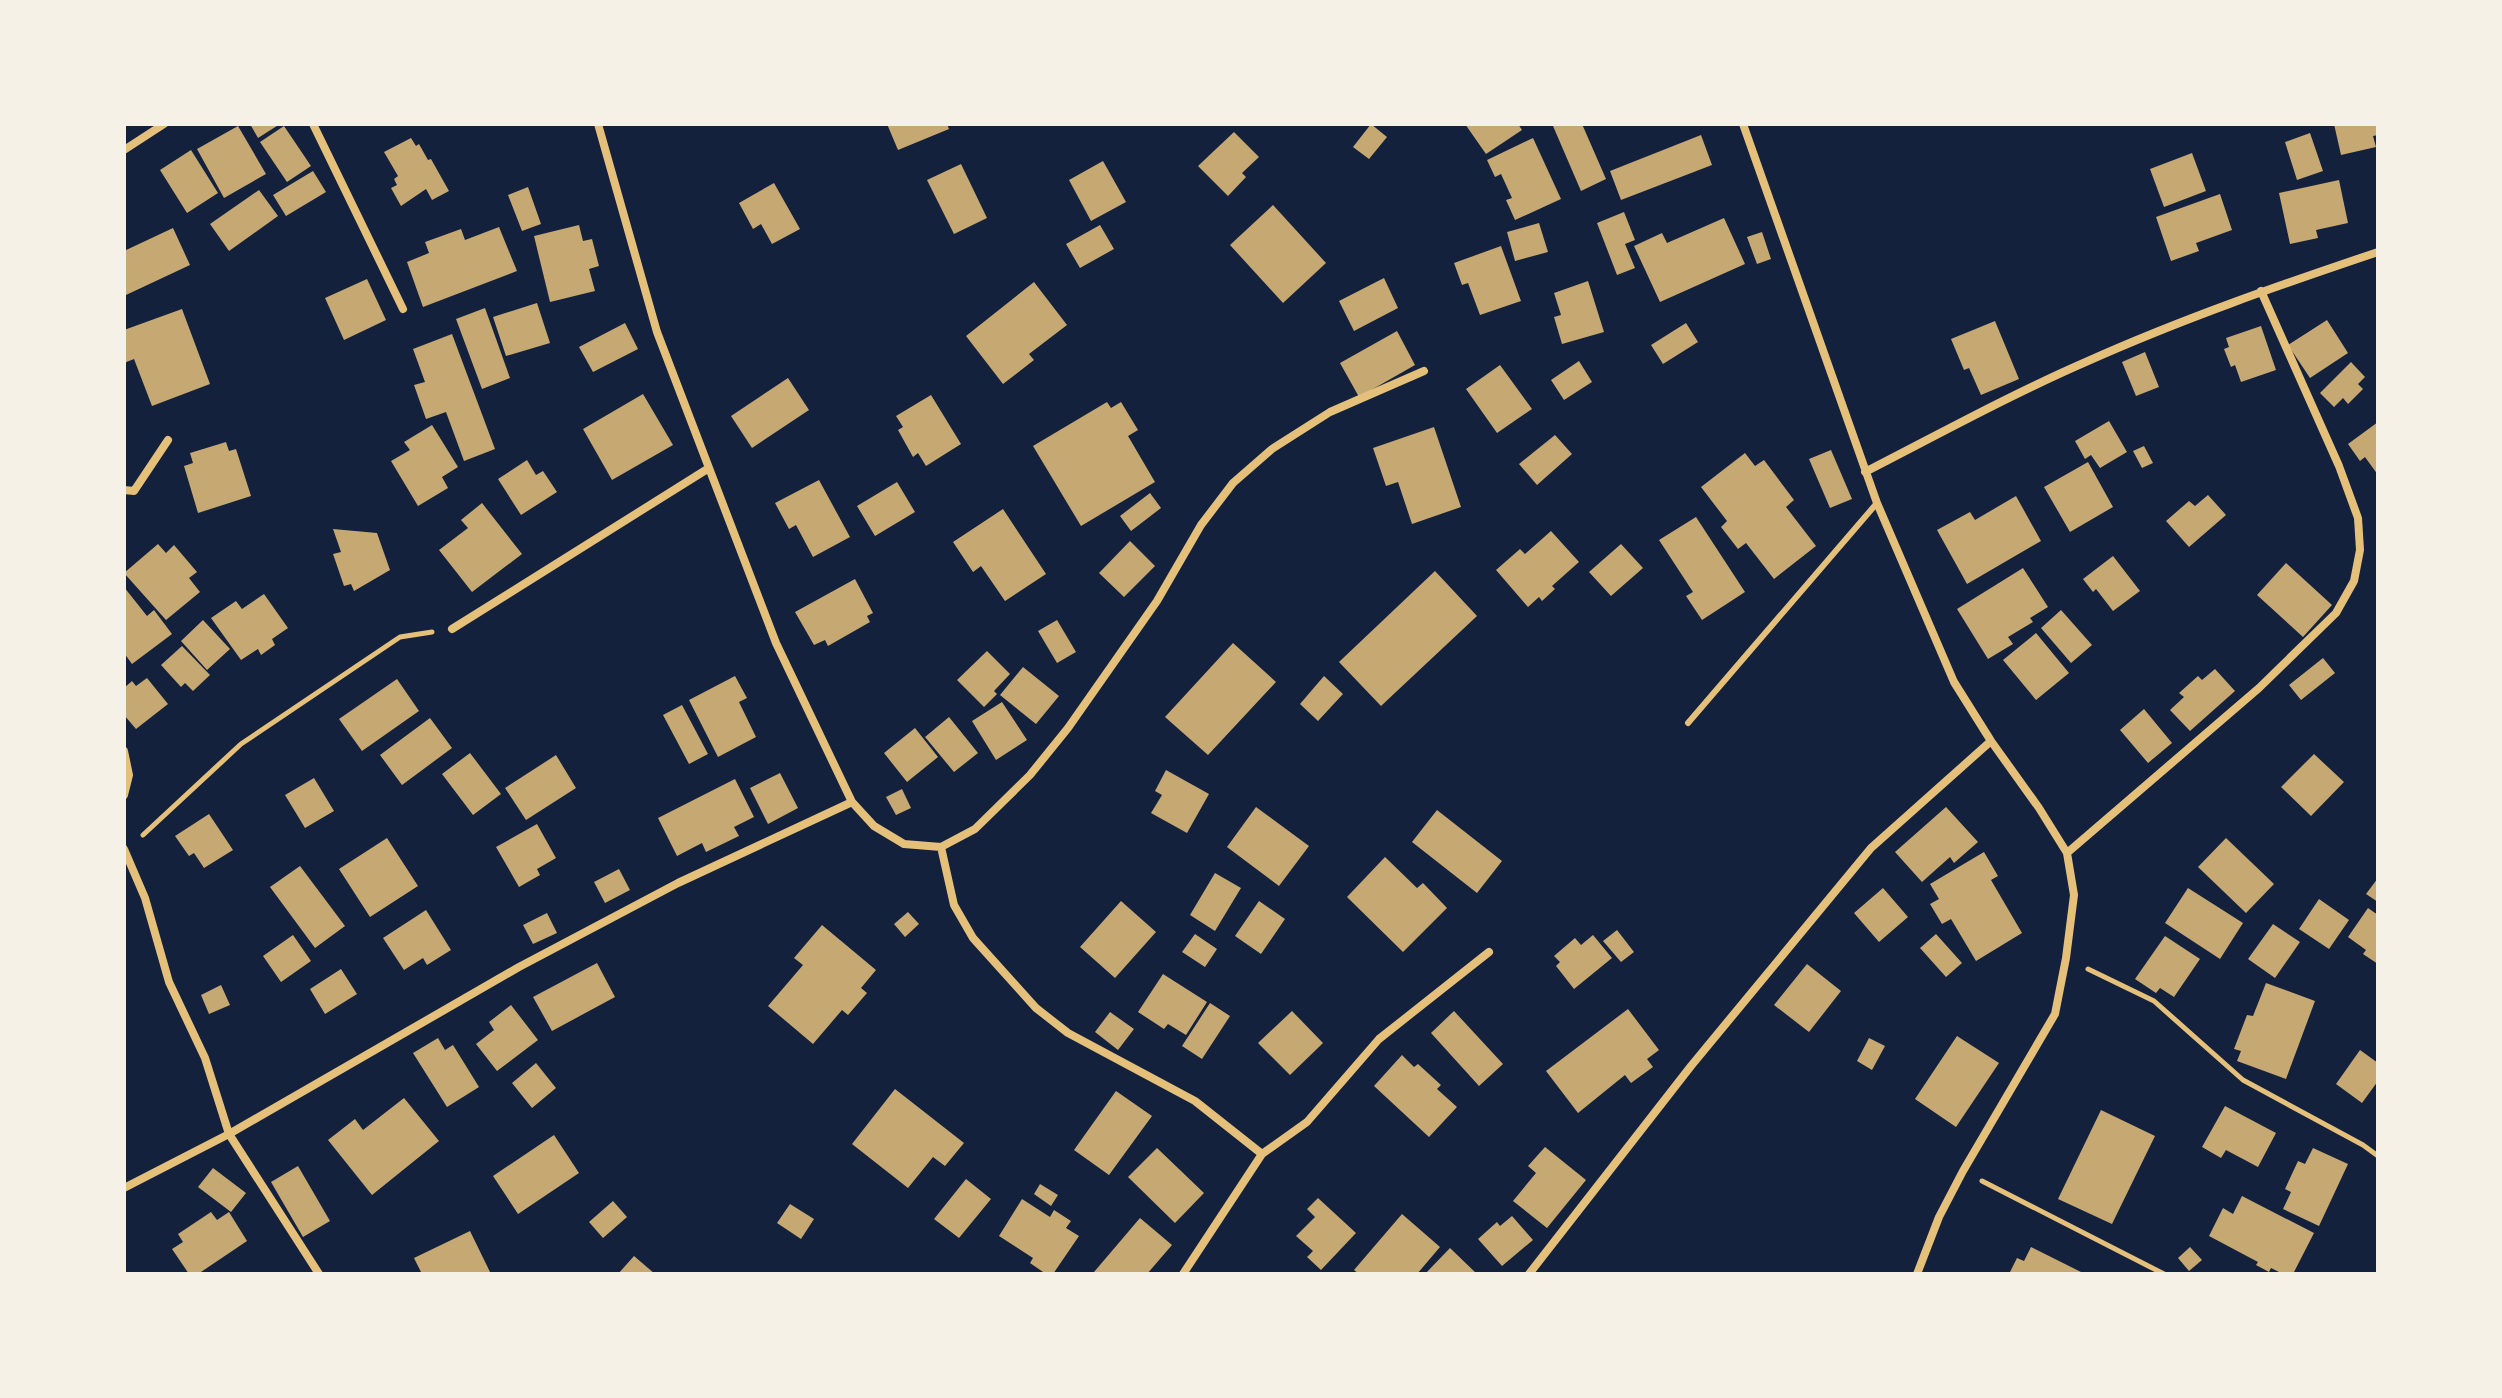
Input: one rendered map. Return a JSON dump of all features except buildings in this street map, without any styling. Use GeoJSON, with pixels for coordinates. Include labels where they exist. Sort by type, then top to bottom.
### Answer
{"type":"FeatureCollection","features":[{"type":"Feature","properties":{"kind":"street"},"geometry":{"type":"LineString","coordinates":[[124,150],[164,124]]}},
{"type":"Feature","properties":{"kind":"street"},"geometry":{"type":"LineString","coordinates":[[313,124],[403,309]]}},
{"type":"Feature","properties":{"kind":"street"},"geometry":{"type":"LineString","coordinates":[[598,124],[657,332],[776,643],[852,802],[874,826],[904,844],[941,847],[975,829],[1030,775],[1157,601],[1201,525],[1233,483],[1272,449],[1330,412],[1424,371]]}},
{"type":"Feature","properties":{"kind":"street"},"geometry":{"type":"LineString","coordinates":[[1743,124],[1877,503],[1954,682],[2067,853],[2074,895],[2055,1014],[1963,1171],[1939,1217],[1917,1274]]}},
{"type":"Feature","properties":{"kind":"street"},"geometry":{"type":"LineString","coordinates":[[1865,472],[2090,360],[2261,291],[2378,252]]}},
{"type":"Feature","properties":{"kind":"street"},"geometry":{"type":"LineString","coordinates":[[2067,853],[2259,688],[2336,613],[2354,581],[2360,550],[2358,518],[2339,466],[2261,291]]}},
{"type":"Feature","properties":{"kind":"street"},"geometry":{"type":"LineString","coordinates":[[124,490],[134,491],[168,440]]}},
{"type":"Feature","properties":{"kind":"street"},"geometry":{"type":"LineString","coordinates":[[452,629],[709,468]]}},
{"type":"Feature","properties":{"kind":"street"},"geometry":{"type":"LineString","coordinates":[[1529,1274],[1691,1066],[1871,848],[1991,741]]}},
{"type":"Feature","properties":{"kind":"street"},"geometry":{"type":"LineString","coordinates":[[124,751],[129,775],[124,795]]}},
{"type":"Feature","properties":{"kind":"street"},"geometry":{"type":"LineString","coordinates":[[124,1188],[229,1134],[519,967],[678,883],[852,802]]}},
{"type":"Feature","properties":{"kind":"street"},"geometry":{"type":"LineString","coordinates":[[941,847],[954,905],[973,938],[1036,1008],[1068,1033],[1195,1101],[1262,1154]]}},
{"type":"Feature","properties":{"kind":"street"},"geometry":{"type":"LineString","coordinates":[[124,851],[145,898],[169,982],[205,1058],[229,1134],[319,1274]]}},
{"type":"Feature","properties":{"kind":"street"},"geometry":{"type":"LineString","coordinates":[[1183,1274],[1262,1154],[1307,1122],[1379,1039],[1489,952]]}},
{"type":"Feature","properties":{"kind":"lane"},"geometry":{"type":"LineString","coordinates":[[1688,723],[1877,503]]}},
{"type":"Feature","properties":{"kind":"path"},"geometry":{"type":"LineString","coordinates":[[124,851],[241,744],[339,677],[400,637],[452,629]]}},
{"type":"Feature","properties":{"kind":"path"},"geometry":{"type":"LineString","coordinates":[[2066,958],[2154,1001],[2243,1080],[2378,1156]]}},
{"type":"Feature","properties":{"kind":"path"},"geometry":{"type":"LineString","coordinates":[[1963,1171],[2164,1274]]}}]}
